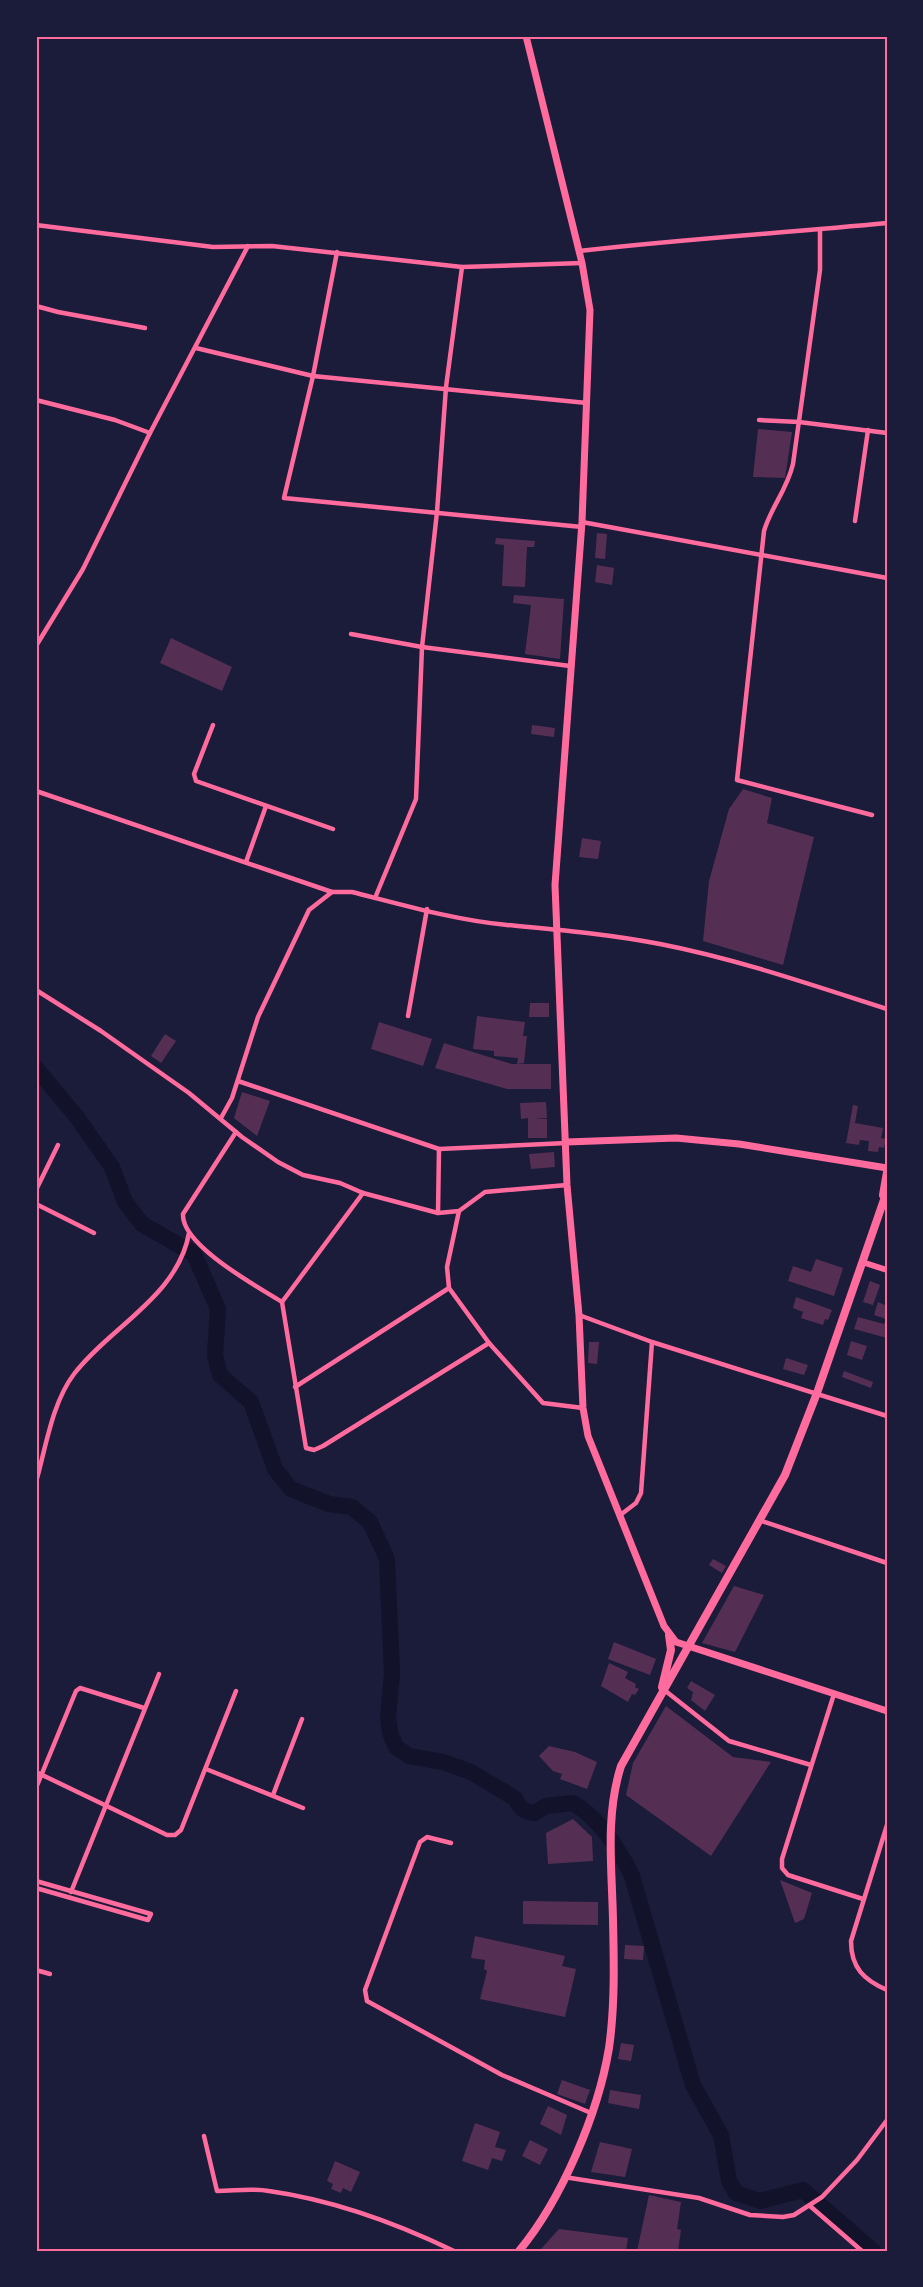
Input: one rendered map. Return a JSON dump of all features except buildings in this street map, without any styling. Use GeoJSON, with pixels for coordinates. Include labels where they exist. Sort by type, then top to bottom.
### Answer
{"type":"FeatureCollection","features":[{"type":"Feature","properties":{"kind":"main road"},"geometry":{"type":"LineString","coordinates":[[526,36],[582,263],[590,310],[582,525],[556,858],[556,928],[567,1185],[579,1315],[583,1408],[593,1453],[669,1635],[671,1650],[662,1681],[663,1689]]}},
{"type":"Feature","properties":{"kind":"main road"},"geometry":{"type":"LineString","coordinates":[[567,1143],[676,1137],[739,1144],[887,1168]]}},
{"type":"Feature","properties":{"kind":"main road"},"geometry":{"type":"LineString","coordinates":[[880,1209],[887,1173]]}},
{"type":"Feature","properties":{"kind":"main road"},"geometry":{"type":"LineString","coordinates":[[519,2251],[549,2207],[564,2177],[591,2113],[606,2065],[612,2008],[610,1820],[621,1766],[785,1475],[817,1394],[887,1191]]}},
{"type":"Feature","properties":{"kind":"main road"},"geometry":{"type":"LineString","coordinates":[[669,1635],[687,1648],[887,1711]]}},
{"type":"Feature","properties":{"kind":"street"},"geometry":{"type":"LineString","coordinates":[[579,251],[645,242],[820,231],[887,224]]}},
{"type":"Feature","properties":{"kind":"street"},"geometry":{"type":"LineString","coordinates":[[36,225],[213,247],[248,246],[337,252],[462,267],[582,263]]}},
{"type":"Feature","properties":{"kind":"street"},"geometry":{"type":"LineString","coordinates":[[820,231],[820,270],[790,478],[767,522],[761,557],[737,780],[872,815]]}},
{"type":"Feature","properties":{"kind":"street"},"geometry":{"type":"LineString","coordinates":[[36,646],[89,558],[150,434],[248,246]]}},
{"type":"Feature","properties":{"kind":"street"},"geometry":{"type":"LineString","coordinates":[[337,252],[313,376],[284,498],[582,525],[887,578]]}},
{"type":"Feature","properties":{"kind":"street"},"geometry":{"type":"LineString","coordinates":[[375,898],[416,799],[422,647],[437,512],[447,387],[462,267]]}},
{"type":"Feature","properties":{"kind":"street"},"geometry":{"type":"LineString","coordinates":[[36,306],[145,328]]}},
{"type":"Feature","properties":{"kind":"street"},"geometry":{"type":"LineString","coordinates":[[196,348],[313,376],[447,387],[587,403]]}},
{"type":"Feature","properties":{"kind":"street"},"geometry":{"type":"LineString","coordinates":[[36,400],[115,420],[150,434]]}},
{"type":"Feature","properties":{"kind":"street"},"geometry":{"type":"LineString","coordinates":[[759,420],[799,422],[887,433]]}},
{"type":"Feature","properties":{"kind":"street"},"geometry":{"type":"LineString","coordinates":[[855,520],[868,430]]}},
{"type":"Feature","properties":{"kind":"street"},"geometry":{"type":"LineString","coordinates":[[351,634],[422,647],[570,666]]}},
{"type":"Feature","properties":{"kind":"street"},"geometry":{"type":"LineString","coordinates":[[213,725],[194,774],[196,781],[333,829]]}},
{"type":"Feature","properties":{"kind":"street"},"geometry":{"type":"LineString","coordinates":[[36,790],[332,892]]}},
{"type":"Feature","properties":{"kind":"street"},"geometry":{"type":"LineString","coordinates":[[246,862],[266,806]]}},
{"type":"Feature","properties":{"kind":"street"},"geometry":{"type":"LineString","coordinates":[[221,1118],[229,1107],[258,1017],[298,929],[309,910],[332,892],[343,890],[507,925],[556,928],[661,944],[732,960],[887,1009]]}},
{"type":"Feature","properties":{"kind":"street"},"geometry":{"type":"LineString","coordinates":[[408,1016],[427,909]]}},
{"type":"Feature","properties":{"kind":"street"},"geometry":{"type":"LineString","coordinates":[[36,990],[101,1031],[278,1162],[303,1175],[340,1183],[363,1193],[438,1213],[459,1210],[485,1192],[567,1185]]}},
{"type":"Feature","properties":{"kind":"street"},"geometry":{"type":"LineString","coordinates":[[238,1081],[439,1149],[567,1143]]}},
{"type":"Feature","properties":{"kind":"street"},"geometry":{"type":"LineString","coordinates":[[236,1132],[183,1214],[183,1223],[189,1233],[227,1268],[282,1302]]}},
{"type":"Feature","properties":{"kind":"street"},"geometry":{"type":"LineString","coordinates":[[36,1190],[58,1145]]}},
{"type":"Feature","properties":{"kind":"street"},"geometry":{"type":"LineString","coordinates":[[438,1213],[439,1149]]}},
{"type":"Feature","properties":{"kind":"street"},"geometry":{"type":"LineString","coordinates":[[363,1193],[282,1302],[304,1446],[308,1450],[314,1450],[489,1343]]}},
{"type":"Feature","properties":{"kind":"street"},"geometry":{"type":"LineString","coordinates":[[36,1204],[94,1233]]}},
{"type":"Feature","properties":{"kind":"street"},"geometry":{"type":"LineString","coordinates":[[459,1210],[447,1267],[449,1288],[489,1343],[543,1403],[583,1408]]}},
{"type":"Feature","properties":{"kind":"street"},"geometry":{"type":"LineString","coordinates":[[36,1482],[64,1388],[75,1372],[145,1305],[168,1279],[188,1240],[189,1233]]}},
{"type":"Feature","properties":{"kind":"street"},"geometry":{"type":"LineString","coordinates":[[862,1262],[887,1270]]}},
{"type":"Feature","properties":{"kind":"street"},"geometry":{"type":"LineString","coordinates":[[295,1387],[449,1288]]}},
{"type":"Feature","properties":{"kind":"street"},"geometry":{"type":"LineString","coordinates":[[579,1315],[652,1342],[887,1416]]}},
{"type":"Feature","properties":{"kind":"street"},"geometry":{"type":"LineString","coordinates":[[619,1516],[640,1498],[652,1342]]}},
{"type":"Feature","properties":{"kind":"street"},"geometry":{"type":"LineString","coordinates":[[758,1520],[887,1563]]}},
{"type":"Feature","properties":{"kind":"street"},"geometry":{"type":"LineString","coordinates":[[69,1898],[159,1674]]}},
{"type":"Feature","properties":{"kind":"street"},"geometry":{"type":"LineString","coordinates":[[36,1788],[39,1773],[76,1691],[80,1688],[144,1708]]}},
{"type":"Feature","properties":{"kind":"street"},"geometry":{"type":"LineString","coordinates":[[663,1689],[729,1742],[811,1765]]}},
{"type":"Feature","properties":{"kind":"street"},"geometry":{"type":"LineString","coordinates":[[39,1773],[168,1835],[175,1835],[181,1830],[236,1691]]}},
{"type":"Feature","properties":{"kind":"street"},"geometry":{"type":"LineString","coordinates":[[834,1694],[782,1859],[783,1868],[788,1875],[863,1899]]}},
{"type":"Feature","properties":{"kind":"street"},"geometry":{"type":"LineString","coordinates":[[273,1795],[302,1719]]}},
{"type":"Feature","properties":{"kind":"street"},"geometry":{"type":"LineString","coordinates":[[206,1769],[303,1808]]}},
{"type":"Feature","properties":{"kind":"street"},"geometry":{"type":"LineString","coordinates":[[887,1825],[851,1941],[851,1954],[855,1967],[863,1977],[887,1990]]}},
{"type":"Feature","properties":{"kind":"street"},"geometry":{"type":"LineString","coordinates":[[451,1843],[427,1837],[420,1842],[365,1990],[367,2001],[502,2075],[591,2113]]}},
{"type":"Feature","properties":{"kind":"street"},"geometry":{"type":"LineString","coordinates":[[36,1881],[151,1914],[148,1920],[36,1888]]}},
{"type":"Feature","properties":{"kind":"street"},"geometry":{"type":"LineString","coordinates":[[36,1970],[50,1974]]}},
{"type":"Feature","properties":{"kind":"street"},"geometry":{"type":"LineString","coordinates":[[564,2177],[699,2198],[750,2215],[765,2217],[794,2215],[822,2198],[857,2160],[887,2120]]}},
{"type":"Feature","properties":{"kind":"street"},"geometry":{"type":"LineString","coordinates":[[204,2136],[217,2191],[267,2190],[347,2209],[395,2223],[454,2251]]}},
{"type":"Feature","properties":{"kind":"street"},"geometry":{"type":"LineString","coordinates":[[810,2206],[862,2251]]}},
{"type":"Feature","properties":{"kind":"waterway"},"geometry":{"type":"LineString","coordinates":[[36,1068],[76,1116],[112,1167],[125,1202],[142,1224],[194,1254],[218,1309],[215,1355],[220,1375],[251,1402],[275,1469],[291,1489],[329,1504],[352,1507],[370,1522],[387,1559],[392,1674],[388,1717],[390,1733],[396,1747],[409,1756],[443,1762],[471,1772],[516,1799],[520,1807],[527,1811],[534,1813],[546,1806],[573,1803],[599,1825],[615,1845],[632,1876],[693,2085],[721,2135],[729,2181],[736,2193],[760,2201],[803,2190],[873,2251]]}}]}
